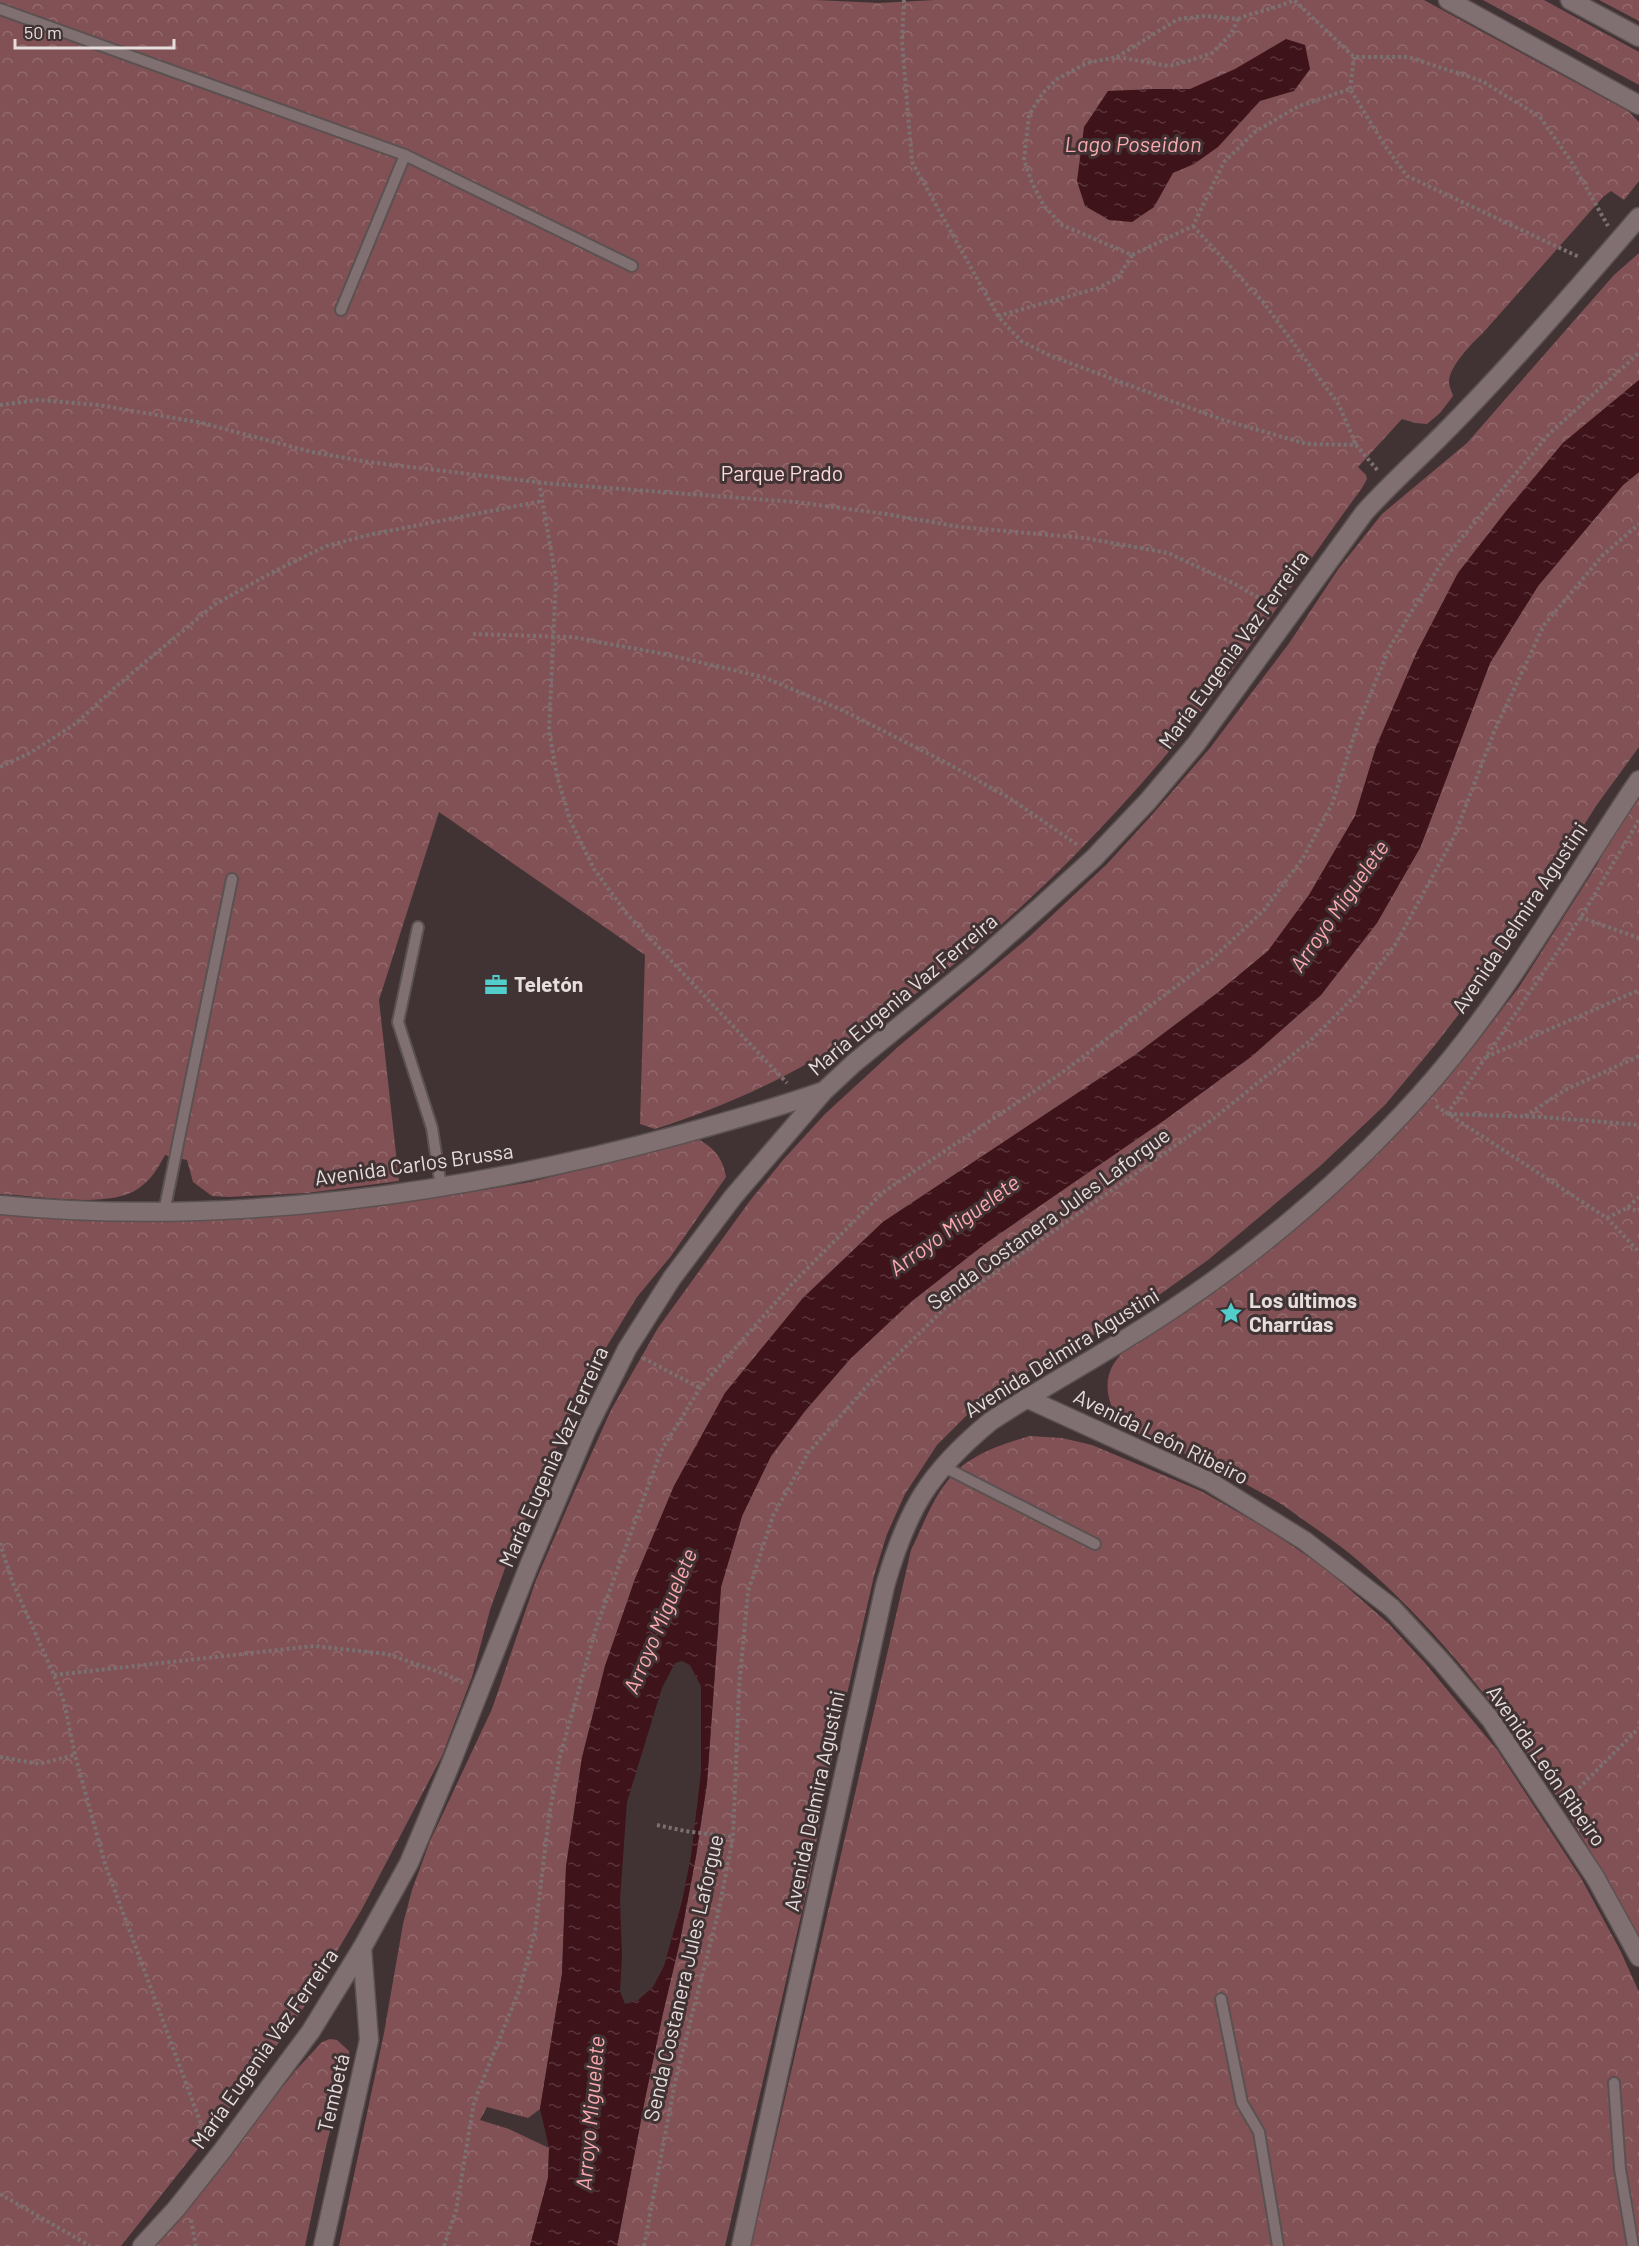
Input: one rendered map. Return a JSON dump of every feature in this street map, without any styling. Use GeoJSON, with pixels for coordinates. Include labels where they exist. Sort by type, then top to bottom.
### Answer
{"type":"FeatureCollection","features":[{"type":"Feature","properties":{"kind":"street"},"geometry":{"type":"LineString","coordinates":[[1448,0],[1639,105]]}},
{"type":"Feature","properties":{"kind":"street"},"geometry":{"type":"LineString","coordinates":[[1570,0],[1639,37]]}},
{"type":"Feature","properties":{"kind":"street","name":"María Eugenia Vaz Ferreira"},"geometry":{"type":"LineString","coordinates":[[142,2246],[176,2209],[215,2160],[311,2031],[362,1948],[409,1863],[528,1568],[587,1429],[627,1349],[672,1278],[733,1197],[824,1091],[854,1063],[978,962],[1094,858],[1148,801],[1196,744],[1364,513],[1390,484],[1438,438],[1639,217]]}},
{"type":"Feature","properties":{"kind":"street","name":"Avenida Delmira Agustini"},"geometry":{"type":"LineString","coordinates":[[741,2246],[885,1586],[895,1550],[924,1490],[942,1466],[991,1421],[1178,1306],[1249,1254],[1346,1170],[1420,1095],[1475,1028],[1518,968],[1639,780]]}},
{"type":"Feature","properties":{"kind":"street","name":"Avenida Carlos Brussa"},"geometry":{"type":"LineString","coordinates":[[0,1205],[103,1212],[165,1212],[295,1205],[441,1187],[510,1175],[622,1150],[824,1091]]}},
{"type":"Feature","properties":{"kind":"street","name":"Avenida León Ribeiro"},"geometry":{"type":"LineString","coordinates":[[1026,1398],[1210,1482],[1286,1528],[1392,1608],[1491,1720],[1595,1877],[1639,1957]]}},
{"type":"Feature","properties":{"kind":"street","name":"Tembetá"},"geometry":{"type":"LineString","coordinates":[[323,2246],[369,2040],[362,1948]]}},
{"type":"Feature","properties":{"kind":"lane"},"geometry":{"type":"LineString","coordinates":[[0,9],[405,155],[633,266]]}},
{"type":"Feature","properties":{"kind":"lane"},"geometry":{"type":"LineString","coordinates":[[341,310],[405,155]]}},
{"type":"Feature","properties":{"kind":"lane"},"geometry":{"type":"LineString","coordinates":[[165,1212],[232,879]]}},
{"type":"Feature","properties":{"kind":"lane"},"geometry":{"type":"LineString","coordinates":[[418,927],[398,1022],[432,1128],[441,1187]]}},
{"type":"Feature","properties":{"kind":"lane"},"geometry":{"type":"LineString","coordinates":[[942,1466],[1095,1544]]}},
{"type":"Feature","properties":{"kind":"lane"},"geometry":{"type":"LineString","coordinates":[[1221,2000],[1242,2103],[1259,2132],[1278,2246]]}},
{"type":"Feature","properties":{"kind":"lane"},"geometry":{"type":"LineString","coordinates":[[1614,2083],[1620,2169],[1633,2246]]}},
{"type":"Feature","properties":{"kind":"path"},"geometry":{"type":"LineString","coordinates":[[904,0],[902,41],[912,162],[998,316],[1022,341],[1051,356],[1220,419],[1307,444],[1356,446]]}},
{"type":"Feature","properties":{"kind":"path"},"geometry":{"type":"LineString","coordinates":[[1118,57],[1178,19],[1206,15],[1238,19],[1251,13],[1277,8],[1294,0],[1354,57],[1408,57],[1472,77],[1540,117],[1571,161],[1617,243]]}},
{"type":"Feature","properties":{"kind":"path"},"geometry":{"type":"LineString","coordinates":[[1132,255],[1062,225],[1044,206],[1032,183],[1024,160],[1029,115],[1042,93],[1057,79],[1087,63],[1118,57],[1168,66],[1188,61],[1212,53],[1231,34],[1238,19]]}},
{"type":"Feature","properties":{"kind":"path"},"geometry":{"type":"LineString","coordinates":[[1354,57],[1350,89],[1385,146],[1407,176],[1597,265]]}},
{"type":"Feature","properties":{"kind":"path"},"geometry":{"type":"LineString","coordinates":[[998,316],[1098,288],[1118,278],[1132,255],[1193,226],[1224,162],[1256,131],[1299,106],[1350,89]]}},
{"type":"Feature","properties":{"kind":"path"},"geometry":{"type":"LineString","coordinates":[[1193,226],[1263,302],[1339,405],[1356,446],[1390,484]]}},
{"type":"Feature","properties":{"kind":"path"},"geometry":{"type":"LineString","coordinates":[[444,2246],[456,2211],[474,2102],[520,1988],[535,1932],[549,1817],[560,1760],[596,1628],[661,1451],[700,1388],[791,1285],[882,1193],[1060,1074],[1211,960],[1264,910],[1303,858],[1332,804],[1358,724],[1390,647],[1443,560],[1549,434],[1639,353]]}},
{"type":"Feature","properties":{"kind":"path"},"geometry":{"type":"LineString","coordinates":[[0,405],[38,400],[98,405],[198,422],[312,452],[368,462],[539,482],[796,502],[960,527],[1085,538],[1168,553],[1233,583],[1290,616]]}},
{"type":"Feature","properties":{"kind":"path"},"geometry":{"type":"LineString","coordinates":[[539,482],[556,579],[549,731],[556,776],[570,820],[594,869],[627,914],[802,1098]]}},
{"type":"Feature","properties":{"kind":"path"},"geometry":{"type":"LineString","coordinates":[[0,767],[30,753],[75,724],[120,683],[214,605],[326,546],[373,534],[542,501]]}},
{"type":"Feature","properties":{"kind":"path","name":"Senda Costanera Jules Laforgue"},"geometry":{"type":"LineString","coordinates":[[644,2246],[676,2077],[718,1914],[733,1838],[739,1686],[748,1592],[773,1516],[808,1453],[873,1378],[946,1307],[1214,1119],[1312,1039],[1357,994],[1395,945],[1454,837],[1494,732],[1544,625],[1602,556],[1639,524]]}},
{"type":"Feature","properties":{"kind":"path"},"geometry":{"type":"LineString","coordinates":[[474,634],[572,637],[669,654],[763,676],[840,710],[947,763],[1011,799],[1094,858]]}},
{"type":"Feature","properties":{"kind":"path"},"geometry":{"type":"LineString","coordinates":[[1447,1114],[1581,917],[1639,820]]}},
{"type":"Feature","properties":{"kind":"path"},"geometry":{"type":"LineString","coordinates":[[1558,905],[1581,917],[1639,938]]}},
{"type":"Feature","properties":{"kind":"path"},"geometry":{"type":"LineString","coordinates":[[1485,1057],[1639,990]]}},
{"type":"Feature","properties":{"kind":"path"},"geometry":{"type":"LineString","coordinates":[[1525,1116],[1565,1090],[1639,1056]]}},
{"type":"Feature","properties":{"kind":"path"},"geometry":{"type":"LineString","coordinates":[[1420,1095],[1607,1218],[1639,1252]]}},
{"type":"Feature","properties":{"kind":"path"},"geometry":{"type":"LineString","coordinates":[[1447,1114],[1525,1116],[1639,1125]]}},
{"type":"Feature","properties":{"kind":"path"},"geometry":{"type":"LineString","coordinates":[[1607,1218],[1627,1208],[1639,1197]]}},
{"type":"Feature","properties":{"kind":"path"},"geometry":{"type":"LineString","coordinates":[[1627,1208],[1639,1212]]}},
{"type":"Feature","properties":{"kind":"path"},"geometry":{"type":"LineString","coordinates":[[627,1349],[700,1388]]}},
{"type":"Feature","properties":{"kind":"path"},"geometry":{"type":"LineString","coordinates":[[0,1544],[12,1581],[54,1675],[71,1731],[75,1755],[105,1864],[215,2160]]}},
{"type":"Feature","properties":{"kind":"path"},"geometry":{"type":"LineString","coordinates":[[54,1675],[314,1646],[387,1654],[445,1674],[479,1692]]}},
{"type":"Feature","properties":{"kind":"path"},"geometry":{"type":"LineString","coordinates":[[1553,1814],[1639,1728]]}},
{"type":"Feature","properties":{"kind":"path"},"geometry":{"type":"LineString","coordinates":[[0,1757],[39,1764],[75,1755]]}},
{"type":"Feature","properties":{"kind":"path"},"geometry":{"type":"LineString","coordinates":[[657,1825],[733,1838]]}},
{"type":"Feature","properties":{"kind":"path"},"geometry":{"type":"LineString","coordinates":[[0,2194],[90,2246]]}},
{"type":"Feature","properties":{"kind":"green space","name":"Parque Prado"},"geometry":{"type":"Polygon","coordinates":[[[0,0],[816,0],[879,3],[935,0],[1424,0],[1628,111],[1639,122],[1639,181],[1624,200],[1611,191],[1603,197],[1467,350],[1450,376],[1449,384],[1453,396],[1440,413],[1427,424],[1402,419],[1358,467],[1367,479],[1362,488],[1258,635],[1179,740],[1104,824],[1073,857],[980,943],[881,1019],[828,1052],[773,1082],[715,1108],[655,1129],[640,1124],[645,955],[439,812],[379,1000],[399,1181],[307,1193],[212,1196],[193,1182],[187,1160],[165,1155],[147,1181],[126,1195],[92,1200],[72,1200],[0,1194],[0,0]]]}},
{"type":"Feature","properties":{"kind":"green space"},"geometry":{"type":"Polygon","coordinates":[[[1483,0],[1544,0],[1639,52],[1639,85],[1483,0]]]}},
{"type":"Feature","properties":{"kind":"green space"},"geometry":{"type":"Polygon","coordinates":[[[1599,0],[1639,0],[1639,21],[1599,0]]]}},
{"type":"Feature","properties":{"kind":"green space"},"geometry":{"type":"Polygon","coordinates":[[[1639,253],[1639,380],[1563,443],[1458,573],[1417,652],[1376,747],[1355,816],[1309,895],[1268,951],[1216,994],[1135,1055],[883,1222],[803,1298],[725,1393],[674,1486],[635,1579],[605,1666],[582,1757],[566,1867],[562,1974],[540,2109],[528,2118],[487,2107],[480,2120],[509,2129],[549,2148],[548,2178],[530,2246],[339,2246],[384,2033],[403,1924],[412,1890],[430,1841],[492,1709],[536,1580],[571,1499],[611,1410],[658,1328],[749,1202],[783,1160],[825,1114],[899,1046],[1029,937],[1107,864],[1210,748],[1290,642],[1339,568],[1382,514],[1467,443],[1614,275],[1639,253]]]}},
{"type":"Feature","properties":{"kind":"green space"},"geometry":{"type":"Polygon","coordinates":[[[1639,472],[1639,747],[1596,806],[1493,970],[1385,1105],[1319,1167],[1208,1260],[1138,1310],[1009,1382],[972,1410],[937,1445],[905,1494],[887,1534],[874,1576],[831,1764],[809,1881],[725,2246],[617,2246],[696,1856],[707,1783],[721,1587],[742,1516],[771,1456],[805,1411],[850,1359],[912,1301],[986,1243],[1166,1119],[1252,1056],[1321,995],[1420,848],[1490,663],[1538,586],[1623,485],[1639,472]]]}},
{"type":"Feature","properties":{"kind":"green space"},"geometry":{"type":"Polygon","coordinates":[[[1639,792],[1639,1937],[1547,1781],[1475,1683],[1436,1637],[1394,1593],[1349,1553],[1283,1505],[1211,1466],[1127,1428],[1113,1413],[1108,1395],[1108,1379],[1113,1365],[1130,1345],[1434,1092],[1477,1042],[1519,987],[1597,865],[1617,823],[1639,792]]]}},
{"type":"Feature","properties":{"kind":"green space"},"geometry":{"type":"Polygon","coordinates":[[[698,1139],[717,1154],[723,1164],[726,1177],[671,1256],[637,1297],[585,1382],[509,1557],[490,1610],[472,1677],[442,1756],[362,1909],[301,2012],[243,2092],[121,2246],[0,2246],[0,1214],[71,1220],[160,1221],[269,1215],[363,1206],[531,1182],[698,1139]]]}},
{"type":"Feature","properties":{"kind":"green space"},"geometry":{"type":"Polygon","coordinates":[[[1030,1436],[1062,1438],[1092,1445],[1201,1491],[1264,1527],[1324,1567],[1388,1623],[1425,1663],[1498,1751],[1581,1878],[1620,1950],[1639,1992],[1639,2246],[751,2246],[911,1550],[936,1498],[954,1474],[984,1453],[1030,1436]]]}},
{"type":"Feature","properties":{"kind":"green space"},"geometry":{"type":"Polygon","coordinates":[[[330,2039],[337,2040],[349,2051],[350,2062],[327,2142],[305,2246],[155,2246],[296,2070],[322,2042],[330,2039]]]}},
{"type":"Feature","properties":{"kind":"water","name":"Lago Poseidon"},"geometry":{"type":"Polygon","coordinates":[[[1286,39],[1305,45],[1310,69],[1294,91],[1260,101],[1218,147],[1194,164],[1173,173],[1154,207],[1132,222],[1109,220],[1085,206],[1077,181],[1084,127],[1108,91],[1190,89],[1235,69],[1286,39]]]}},
{"type":"Feature","properties":{"kind":"water","name":"Arroyo Miguelete"},"geometry":{"type":"Polygon","coordinates":[[[1639,380],[1639,472],[1623,485],[1538,586],[1490,663],[1420,848],[1377,923],[1321,995],[1252,1056],[1166,1119],[986,1243],[912,1301],[850,1359],[805,1411],[771,1456],[742,1516],[721,1587],[707,1783],[696,1856],[617,2246],[530,2246],[548,2178],[549,2148],[540,2109],[562,1974],[566,1867],[582,1758],[605,1666],[635,1579],[674,1486],[725,1393],[803,1298],[883,1222],[1135,1055],[1216,994],[1268,951],[1309,895],[1355,816],[1376,747],[1417,652],[1458,573],[1563,443],[1639,380]],[[682,1661],[675,1663],[662,1688],[627,1802],[620,1900],[622,1956],[620,1991],[625,2004],[637,2001],[653,1987],[664,1966],[682,1901],[691,1856],[701,1772],[701,1686],[690,1665],[682,1661]]]}},
{"type":"Feature","properties":{"kind":"place","name":"Teletón"},"geometry":{"type":"Point","coordinates":[496,985]}},
{"type":"Feature","properties":{"kind":"place","name":"Los últimos Charrúas"},"geometry":{"type":"Point","coordinates":[1231,1313]}}]}
